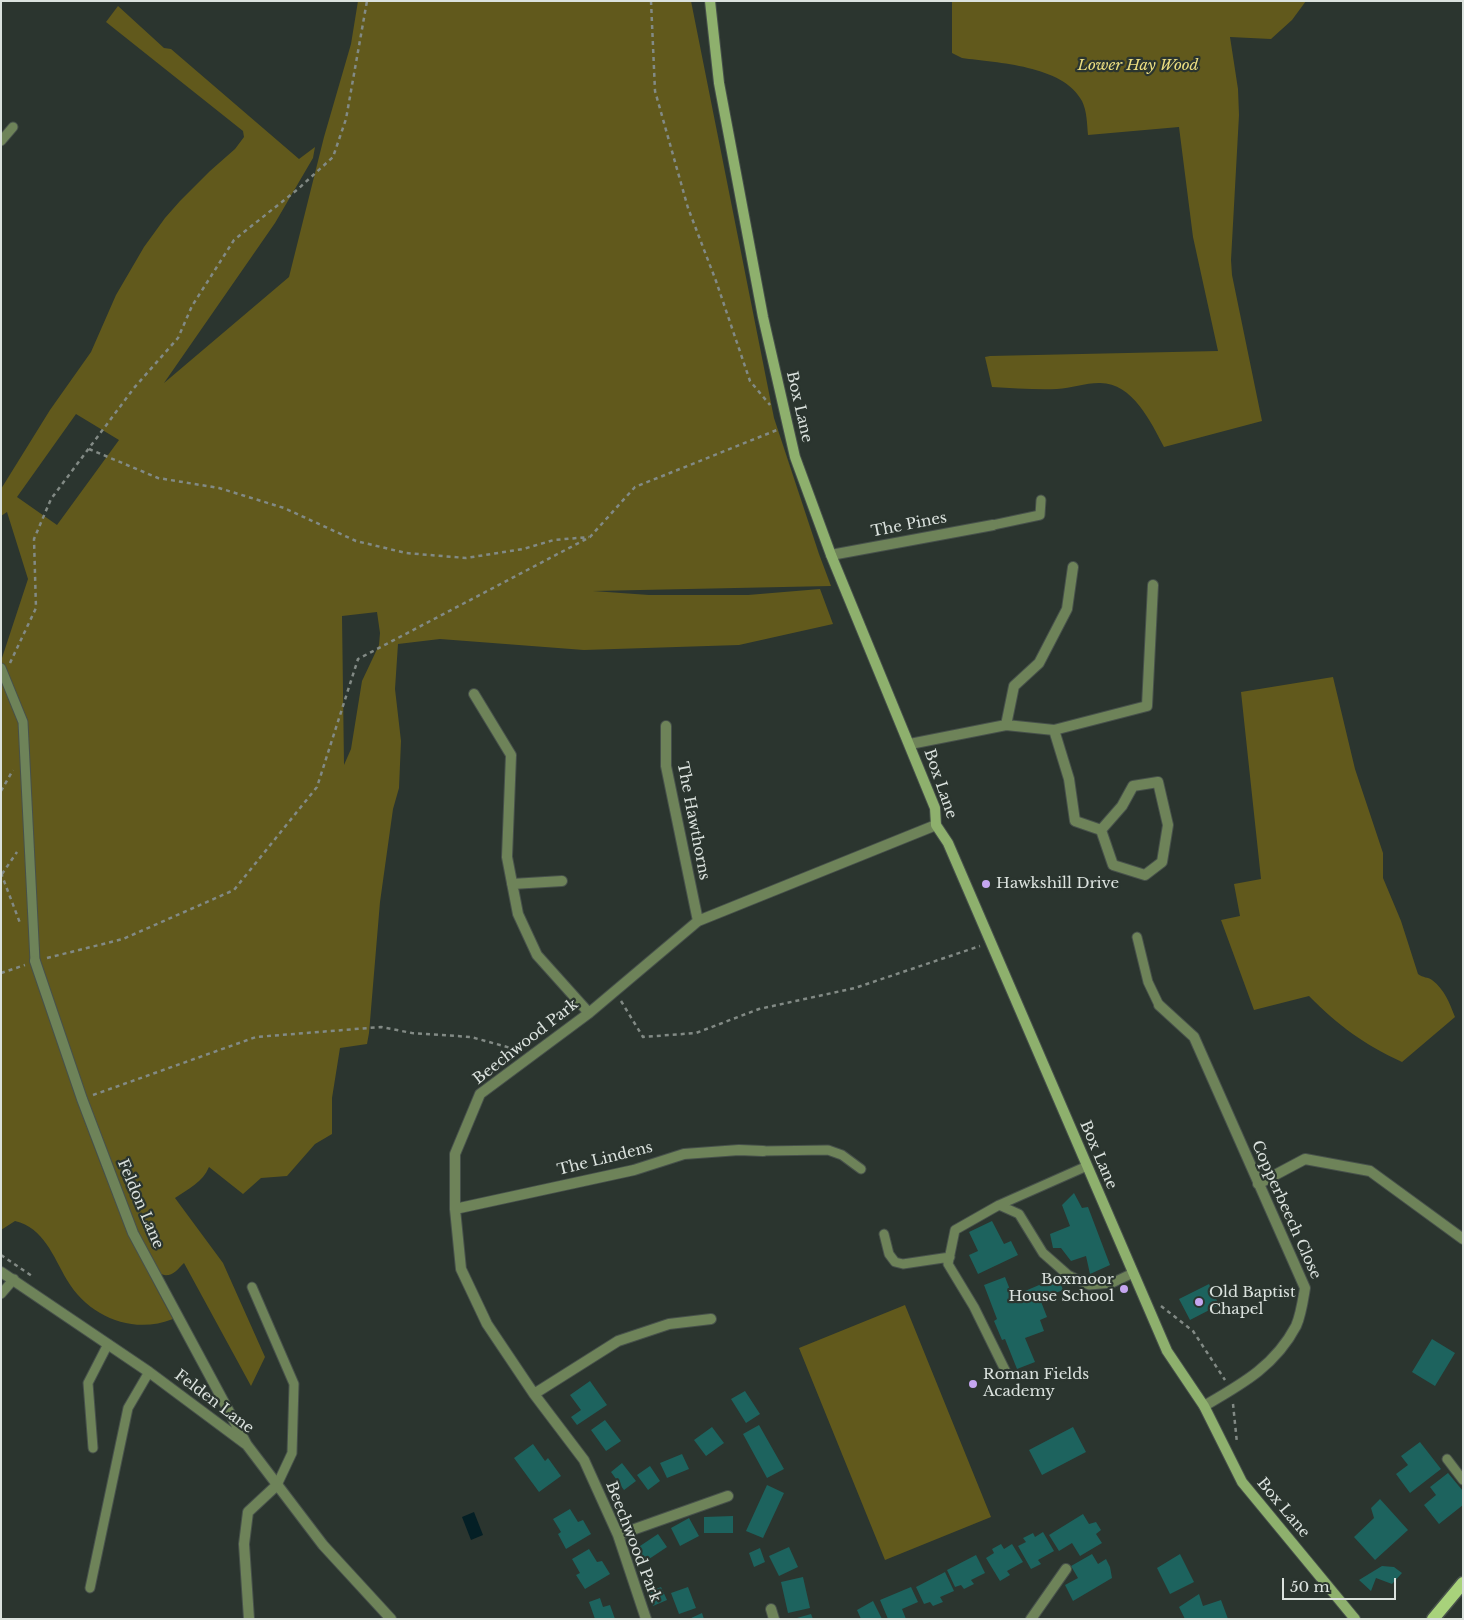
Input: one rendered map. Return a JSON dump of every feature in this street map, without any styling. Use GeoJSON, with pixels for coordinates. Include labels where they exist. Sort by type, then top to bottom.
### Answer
{"type":"FeatureCollection","features":[{"type":"Feature","properties":{"kind":"main road","name":"Box Lane"},"geometry":{"type":"LineString","coordinates":[[710,1],[721,93],[763,318],[795,457],[831,555],[935,808],[936,824],[948,843],[1166,1351],[1204,1406],[1242,1482],[1355,1619]]}},
{"type":"Feature","properties":{"kind":"main road"},"geometry":{"type":"LineString","coordinates":[[1433,1619],[1463,1583]]}},
{"type":"Feature","properties":{"kind":"street","name":"The Pines"},"geometry":{"type":"LineString","coordinates":[[831,555],[993,525]]}},
{"type":"Feature","properties":{"kind":"street"},"geometry":{"type":"LineString","coordinates":[[1006,725],[1014,686],[1039,663],[1067,609],[1073,566]]}},
{"type":"Feature","properties":{"kind":"street"},"geometry":{"type":"LineString","coordinates":[[910,744],[1006,725],[1054,730],[1147,706],[1153,585]]}},
{"type":"Feature","properties":{"kind":"street"},"geometry":{"type":"LineString","coordinates":[[474,694],[511,755],[507,857],[518,914],[537,955],[589,1012]]}},
{"type":"Feature","properties":{"kind":"street","name":"The Hawthorns"},"geometry":{"type":"LineString","coordinates":[[666,726],[666,766],[698,921]]}},
{"type":"Feature","properties":{"kind":"street"},"geometry":{"type":"LineString","coordinates":[[1054,730],[1068,779],[1075,821],[1101,830]]}},
{"type":"Feature","properties":{"kind":"street"},"geometry":{"type":"LineString","coordinates":[[1158,782],[1168,825],[1162,862],[1145,875],[1113,865],[1101,830],[1122,806],[1133,786],[1158,782]]}},
{"type":"Feature","properties":{"kind":"street","name":"Beechwood Park"},"geometry":{"type":"LineString","coordinates":[[646,1619],[618,1534],[584,1460],[534,1394],[487,1324],[461,1269],[455,1209],[455,1154],[480,1094],[589,1012],[698,921],[936,824]]}},
{"type":"Feature","properties":{"kind":"street"},"geometry":{"type":"LineString","coordinates":[[512,884],[562,881]]}},
{"type":"Feature","properties":{"kind":"street","name":"Feldon Lane"},"geometry":{"type":"LineString","coordinates":[[35,961],[82,1099],[133,1233],[247,1445]]}},
{"type":"Feature","properties":{"kind":"street","name":"Copperbeech Close"},"geometry":{"type":"LineString","coordinates":[[1159,1005],[1194,1038],[1305,1288],[1297,1324],[1280,1352],[1259,1372],[1204,1406]]}},
{"type":"Feature","properties":{"kind":"street","name":"The Lindens"},"geometry":{"type":"LineString","coordinates":[[455,1209],[634,1170],[684,1154],[739,1150],[763,1152]]}},
{"type":"Feature","properties":{"kind":"street"},"geometry":{"type":"LineString","coordinates":[[1258,1184],[1305,1159],[1370,1170],[1463,1238]]}},
{"type":"Feature","properties":{"kind":"street","name":"Felden Lane"},"geometry":{"type":"LineString","coordinates":[[1,1272],[149,1372],[247,1445],[324,1545],[391,1619]]}},
{"type":"Feature","properties":{"kind":"street"},"geometry":{"type":"LineString","coordinates":[[534,1394],[618,1341],[669,1324],[711,1319]]}},
{"type":"Feature","properties":{"kind":"street"},"geometry":{"type":"LineString","coordinates":[[250,1619],[244,1544],[248,1512],[277,1485]]}},
{"type":"Feature","properties":{"kind":"street"},"geometry":{"type":"LineString","coordinates":[[618,1534],[728,1496]]}},
{"type":"Feature","properties":{"kind":"street"},"geometry":{"type":"LineString","coordinates":[[1031,1619],[1066,1569]]}},
{"type":"Feature","properties":{"kind":"lane"},"geometry":{"type":"LineString","coordinates":[[1,141],[14,127]]}},
{"type":"Feature","properties":{"kind":"lane"},"geometry":{"type":"LineString","coordinates":[[993,525],[1040,515],[1041,500]]}},
{"type":"Feature","properties":{"kind":"lane"},"geometry":{"type":"LineString","coordinates":[[3,673],[23,722],[35,961]]}},
{"type":"Feature","properties":{"kind":"lane"},"geometry":{"type":"LineString","coordinates":[[1137,937],[1148,982],[1159,1005]]}},
{"type":"Feature","properties":{"kind":"lane"},"geometry":{"type":"LineString","coordinates":[[763,1152],[828,1150],[842,1155],[861,1169]]}},
{"type":"Feature","properties":{"kind":"lane"},"geometry":{"type":"LineString","coordinates":[[1006,1372],[974,1307],[948,1264],[955,1230],[999,1204],[1087,1166]]}},
{"type":"Feature","properties":{"kind":"lane"},"geometry":{"type":"LineString","coordinates":[[999,1204],[1019,1214],[1042,1253],[1068,1275],[1089,1285],[1112,1283],[1133,1273]]}},
{"type":"Feature","properties":{"kind":"lane"},"geometry":{"type":"LineString","coordinates":[[884,1234],[889,1254],[895,1262],[903,1264],[950,1257]]}},
{"type":"Feature","properties":{"kind":"lane"},"geometry":{"type":"LineString","coordinates":[[1,1294],[14,1279]]}},
{"type":"Feature","properties":{"kind":"lane"},"geometry":{"type":"LineString","coordinates":[[252,1287],[294,1384],[292,1453],[277,1485]]}},
{"type":"Feature","properties":{"kind":"lane"},"geometry":{"type":"LineString","coordinates":[[93,1448],[88,1383],[108,1344]]}},
{"type":"Feature","properties":{"kind":"lane"},"geometry":{"type":"LineString","coordinates":[[90,1588],[128,1408],[149,1372]]}},
{"type":"Feature","properties":{"kind":"lane"},"geometry":{"type":"LineString","coordinates":[[1447,1459],[1463,1480]]}},
{"type":"Feature","properties":{"kind":"path"},"geometry":{"type":"LineString","coordinates":[[3,673],[36,608],[34,539],[51,499],[134,388],[178,338],[192,306],[234,240],[298,189],[334,157],[346,120],[367,1]]}},
{"type":"Feature","properties":{"kind":"path"},"geometry":{"type":"LineString","coordinates":[[1,973],[35,961],[123,939],[234,890],[317,788],[358,659],[590,537],[635,487],[787,426],[750,381],[716,281],[688,208],[655,91],[650,1]]}},
{"type":"Feature","properties":{"kind":"path"},"geometry":{"type":"LineString","coordinates":[[89,449],[158,478],[219,488],[284,508],[356,541],[406,553],[466,558],[523,549],[554,540],[590,537]]}},
{"type":"Feature","properties":{"kind":"path"},"geometry":{"type":"LineString","coordinates":[[22,927],[2,875],[28,834]]}},
{"type":"Feature","properties":{"kind":"path"},"geometry":{"type":"LineString","coordinates":[[615,990],[643,1036],[696,1033],[759,1009],[855,988],[991,942]]}},
{"type":"Feature","properties":{"kind":"path"},"geometry":{"type":"LineString","coordinates":[[82,1099],[256,1037],[381,1027],[412,1032],[470,1037],[534,1054]]}},
{"type":"Feature","properties":{"kind":"path"},"geometry":{"type":"LineString","coordinates":[[1139,1288],[1193,1330],[1231,1390],[1238,1445]]}},
{"type":"Feature","properties":{"kind":"green space"},"geometry":{"type":"Polygon","coordinates":[[[358,1],[691,1],[774,418],[831,586],[593,591],[649,595],[748,595],[820,589],[833,624],[739,645],[584,650],[440,639],[398,644],[395,689],[401,741],[399,788],[393,809],[380,902],[369,1033],[367,1044],[340,1048],[332,1098],[332,1134],[315,1144],[287,1176],[261,1178],[243,1194],[209,1167],[199,1181],[175,1198],[223,1263],[265,1357],[251,1386],[184,1263],[171,1274],[159,1274],[138,1237],[71,1081],[116,1203],[157,1290],[173,1319],[143,1325],[113,1319],[100,1313],[76,1293],[41,1236],[25,1225],[15,1221],[1,1230],[1,661],[28,579],[7,512],[1,516],[1,489],[50,410],[91,352],[116,295],[144,247],[180,201],[235,149],[244,137],[243,131],[106,22],[118,6],[164,48],[171,49],[299,159],[315,147],[313,158],[275,223],[164,383],[289,277],[324,137],[351,44],[358,1]],[[76,414],[17,497],[57,525],[119,440],[76,414]],[[377,612],[342,616],[344,765],[351,749],[362,681],[379,645],[380,633],[377,612]]]}},
{"type":"Feature","properties":{"kind":"green space","name":"Lower Hay Wood"},"geometry":{"type":"Polygon","coordinates":[[[952,1],[1306,1],[1292,20],[1271,39],[1230,37],[1238,89],[1239,115],[1231,260],[1232,275],[1262,421],[1164,447],[1139,405],[1131,396],[1111,384],[1094,383],[1049,389],[992,387],[985,357],[990,356],[1218,351],[1193,237],[1179,127],[1088,135],[1086,113],[1082,101],[1073,89],[1060,80],[1028,68],[962,58],[952,53],[952,1]]]}},
{"type":"Feature","properties":{"kind":"green space"},"geometry":{"type":"Polygon","coordinates":[[[1333,677],[1355,769],[1383,853],[1383,878],[1401,921],[1418,974],[1429,978],[1440,988],[1455,1017],[1402,1062],[1352,1034],[1309,996],[1254,1010],[1221,920],[1240,916],[1234,884],[1261,879],[1241,692],[1333,677]]]}},
{"type":"Feature","properties":{"kind":"green space"},"geometry":{"type":"Polygon","coordinates":[[[905,1305],[991,1517],[885,1560],[799,1348],[905,1305]]]}},
{"type":"Feature","properties":{"kind":"water"},"geometry":{"type":"Polygon","coordinates":[[[474,1512],[483,1535],[471,1540],[462,1517],[474,1512]]]}},
{"type":"Feature","properties":{"kind":"building"},"geometry":{"type":"Polygon","coordinates":[[[1074,1193],[1082,1208],[1088,1207],[1110,1265],[1090,1274],[1086,1256],[1071,1261],[1061,1248],[1053,1248],[1050,1234],[1070,1226],[1062,1205],[1074,1193]]]}},
{"type":"Feature","properties":{"kind":"building"},"geometry":{"type":"Polygon","coordinates":[[[992,1221],[1004,1244],[1011,1241],[1018,1255],[978,1274],[969,1255],[978,1251],[969,1232],[992,1221]]]}},
{"type":"Feature","properties":{"kind":"building"},"geometry":{"type":"Polygon","coordinates":[[[1005,1277],[1014,1300],[1026,1296],[1025,1291],[1058,1277],[1063,1290],[1040,1299],[1047,1317],[1040,1320],[1044,1331],[1025,1338],[1035,1362],[1017,1369],[1005,1339],[1002,1340],[994,1321],[997,1319],[984,1285],[1005,1277]]]}},
{"type":"Feature","properties":{"kind":"building","name":"Old Baptist Chapel"},"geometry":{"type":"Polygon","coordinates":[[[1209,1284],[1219,1305],[1190,1320],[1179,1299],[1209,1284]]]}},
{"type":"Feature","properties":{"kind":"building"},"geometry":{"type":"Polygon","coordinates":[[[1432,1339],[1455,1353],[1435,1386],[1412,1372],[1432,1339]]]}},
{"type":"Feature","properties":{"kind":"building"},"geometry":{"type":"Polygon","coordinates":[[[590,1381],[607,1405],[577,1425],[571,1417],[581,1410],[570,1395],[590,1381]]]}},
{"type":"Feature","properties":{"kind":"building"},"geometry":{"type":"Polygon","coordinates":[[[745,1391],[760,1414],[746,1423],[731,1399],[745,1391]]]}},
{"type":"Feature","properties":{"kind":"building"},"geometry":{"type":"Polygon","coordinates":[[[605,1420],[621,1441],[606,1451],[591,1430],[605,1420]]]}},
{"type":"Feature","properties":{"kind":"building"},"geometry":{"type":"Polygon","coordinates":[[[759,1425],[784,1469],[767,1478],[743,1434],[759,1425]]]}},
{"type":"Feature","properties":{"kind":"building"},"geometry":{"type":"Polygon","coordinates":[[[712,1427],[724,1443],[706,1456],[694,1440],[712,1427]]]}},
{"type":"Feature","properties":{"kind":"building"},"geometry":{"type":"Polygon","coordinates":[[[1073,1427],[1086,1452],[1042,1475],[1029,1450],[1073,1427]]]}},
{"type":"Feature","properties":{"kind":"building"},"geometry":{"type":"Polygon","coordinates":[[[1420,1442],[1441,1469],[1410,1493],[1396,1474],[1408,1465],[1401,1456],[1420,1442]]]}},
{"type":"Feature","properties":{"kind":"building"},"geometry":{"type":"Polygon","coordinates":[[[533,1444],[545,1461],[548,1458],[561,1476],[539,1492],[514,1458],[533,1444]]]}},
{"type":"Feature","properties":{"kind":"building"},"geometry":{"type":"Polygon","coordinates":[[[682,1454],[689,1469],[667,1478],[660,1463],[682,1454]]]}},
{"type":"Feature","properties":{"kind":"building"},"geometry":{"type":"Polygon","coordinates":[[[622,1463],[636,1481],[624,1490],[611,1472],[622,1463]]]}},
{"type":"Feature","properties":{"kind":"building"},"geometry":{"type":"Polygon","coordinates":[[[650,1466],[660,1481],[648,1490],[637,1475],[650,1466]]]}},
{"type":"Feature","properties":{"kind":"building"},"geometry":{"type":"Polygon","coordinates":[[[1448,1473],[1463,1491],[1463,1505],[1439,1524],[1424,1505],[1436,1495],[1430,1487],[1448,1473]]]}},
{"type":"Feature","properties":{"kind":"building"},"geometry":{"type":"Polygon","coordinates":[[[767,1485],[784,1493],[763,1538],[746,1531],[767,1485]]]}},
{"type":"Feature","properties":{"kind":"building"},"geometry":{"type":"Polygon","coordinates":[[[1380,1499],[1408,1530],[1375,1560],[1354,1537],[1374,1518],[1371,1508],[1380,1499]]]}},
{"type":"Feature","properties":{"kind":"building"},"geometry":{"type":"Polygon","coordinates":[[[570,1509],[578,1522],[583,1520],[591,1534],[566,1549],[558,1534],[561,1532],[553,1519],[570,1509]]]}},
{"type":"Feature","properties":{"kind":"building"},"geometry":{"type":"Polygon","coordinates":[[[1083,1514],[1089,1524],[1096,1522],[1101,1530],[1096,1534],[1102,1543],[1080,1556],[1072,1543],[1059,1551],[1049,1535],[1083,1514]]]}},
{"type":"Feature","properties":{"kind":"building"},"geometry":{"type":"Polygon","coordinates":[[[733,1516],[733,1533],[704,1533],[704,1517],[733,1516]]]}},
{"type":"Feature","properties":{"kind":"building"},"geometry":{"type":"Polygon","coordinates":[[[689,1518],[699,1536],[680,1546],[671,1528],[689,1518]]]}},
{"type":"Feature","properties":{"kind":"building"},"geometry":{"type":"Polygon","coordinates":[[[1043,1532],[1054,1551],[1038,1560],[1041,1564],[1031,1569],[1018,1546],[1026,1542],[1023,1538],[1033,1533],[1035,1537],[1043,1532]]]}},
{"type":"Feature","properties":{"kind":"building"},"geometry":{"type":"Polygon","coordinates":[[[658,1534],[667,1547],[646,1561],[637,1548],[658,1534]]]}},
{"type":"Feature","properties":{"kind":"building"},"geometry":{"type":"Polygon","coordinates":[[[1001,1544],[1004,1549],[1012,1544],[1023,1562],[1007,1571],[1010,1575],[1000,1581],[986,1558],[994,1553],[992,1549],[1001,1544]]]}},
{"type":"Feature","properties":{"kind":"building"},"geometry":{"type":"Polygon","coordinates":[[[789,1547],[798,1567],[779,1576],[769,1556],[789,1547]]]}},
{"type":"Feature","properties":{"kind":"building"},"geometry":{"type":"Polygon","coordinates":[[[760,1548],[765,1562],[754,1567],[749,1553],[760,1548]]]}},
{"type":"Feature","properties":{"kind":"building"},"geometry":{"type":"Polygon","coordinates":[[[589,1549],[597,1562],[602,1561],[610,1574],[585,1589],[576,1575],[580,1573],[572,1559],[589,1549]]]}},
{"type":"Feature","properties":{"kind":"building"},"geometry":{"type":"Polygon","coordinates":[[[1092,1554],[1098,1564],[1106,1559],[1112,1578],[1073,1601],[1065,1585],[1078,1578],[1071,1566],[1092,1554]]]}},
{"type":"Feature","properties":{"kind":"building"},"geometry":{"type":"Polygon","coordinates":[[[1180,1554],[1194,1582],[1170,1594],[1157,1568],[1180,1554]]]}},
{"type":"Feature","properties":{"kind":"building"},"geometry":{"type":"Polygon","coordinates":[[[976,1555],[985,1573],[971,1580],[974,1584],[964,1589],[961,1585],[955,1587],[947,1570],[976,1555]]]}},
{"type":"Feature","properties":{"kind":"building"},"geometry":{"type":"Polygon","coordinates":[[[1382,1566],[1394,1567],[1402,1573],[1392,1584],[1376,1578],[1371,1591],[1359,1580],[1382,1566]]]}},
{"type":"Feature","properties":{"kind":"building"},"geometry":{"type":"Polygon","coordinates":[[[945,1572],[954,1591],[940,1597],[943,1602],[933,1606],[930,1602],[924,1604],[916,1587],[945,1572]]]}},
{"type":"Feature","properties":{"kind":"building"},"geometry":{"type":"Polygon","coordinates":[[[803,1577],[810,1608],[788,1613],[781,1582],[803,1577]]]}},
{"type":"Feature","properties":{"kind":"building"},"geometry":{"type":"Polygon","coordinates":[[[661,1587],[667,1600],[653,1606],[647,1593],[661,1587]]]}},
{"type":"Feature","properties":{"kind":"building"},"geometry":{"type":"Polygon","coordinates":[[[688,1587],[696,1608],[679,1614],[671,1593],[688,1587]]]}},
{"type":"Feature","properties":{"kind":"building"},"geometry":{"type":"Polygon","coordinates":[[[911,1587],[918,1602],[902,1609],[906,1619],[888,1619],[880,1600],[911,1587]]]}},
{"type":"Feature","properties":{"kind":"building"},"geometry":{"type":"Polygon","coordinates":[[[1199,1594],[1203,1606],[1221,1600],[1228,1619],[1185,1619],[1179,1607],[1199,1594]]]}},
{"type":"Feature","properties":{"kind":"building"},"geometry":{"type":"Polygon","coordinates":[[[600,1598],[603,1607],[610,1605],[615,1619],[595,1619],[589,1602],[600,1598]]]}},
{"type":"Feature","properties":{"kind":"building"},"geometry":{"type":"Polygon","coordinates":[[[873,1601],[882,1619],[861,1619],[857,1610],[873,1601]]]}},
{"type":"Feature","properties":{"kind":"building"},"geometry":{"type":"Polygon","coordinates":[[[702,1613],[704,1619],[689,1619],[702,1613]]]}},
{"type":"Feature","properties":{"kind":"building"},"geometry":{"type":"Polygon","coordinates":[[[811,1614],[813,1619],[797,1619],[797,1618],[811,1614]]]}},
{"type":"Feature","properties":{"kind":"place","name":"Hawkshill Drive"},"geometry":{"type":"Point","coordinates":[986,884]}},
{"type":"Feature","properties":{"kind":"place","name":"Boxmoor House School"},"geometry":{"type":"Point","coordinates":[1124,1289]}},
{"type":"Feature","properties":{"kind":"place","name":"Old Baptist Chapel"},"geometry":{"type":"Point","coordinates":[1199,1302]}},
{"type":"Feature","properties":{"kind":"place","name":"Roman Fields Academy"},"geometry":{"type":"Point","coordinates":[973,1384]}}]}
